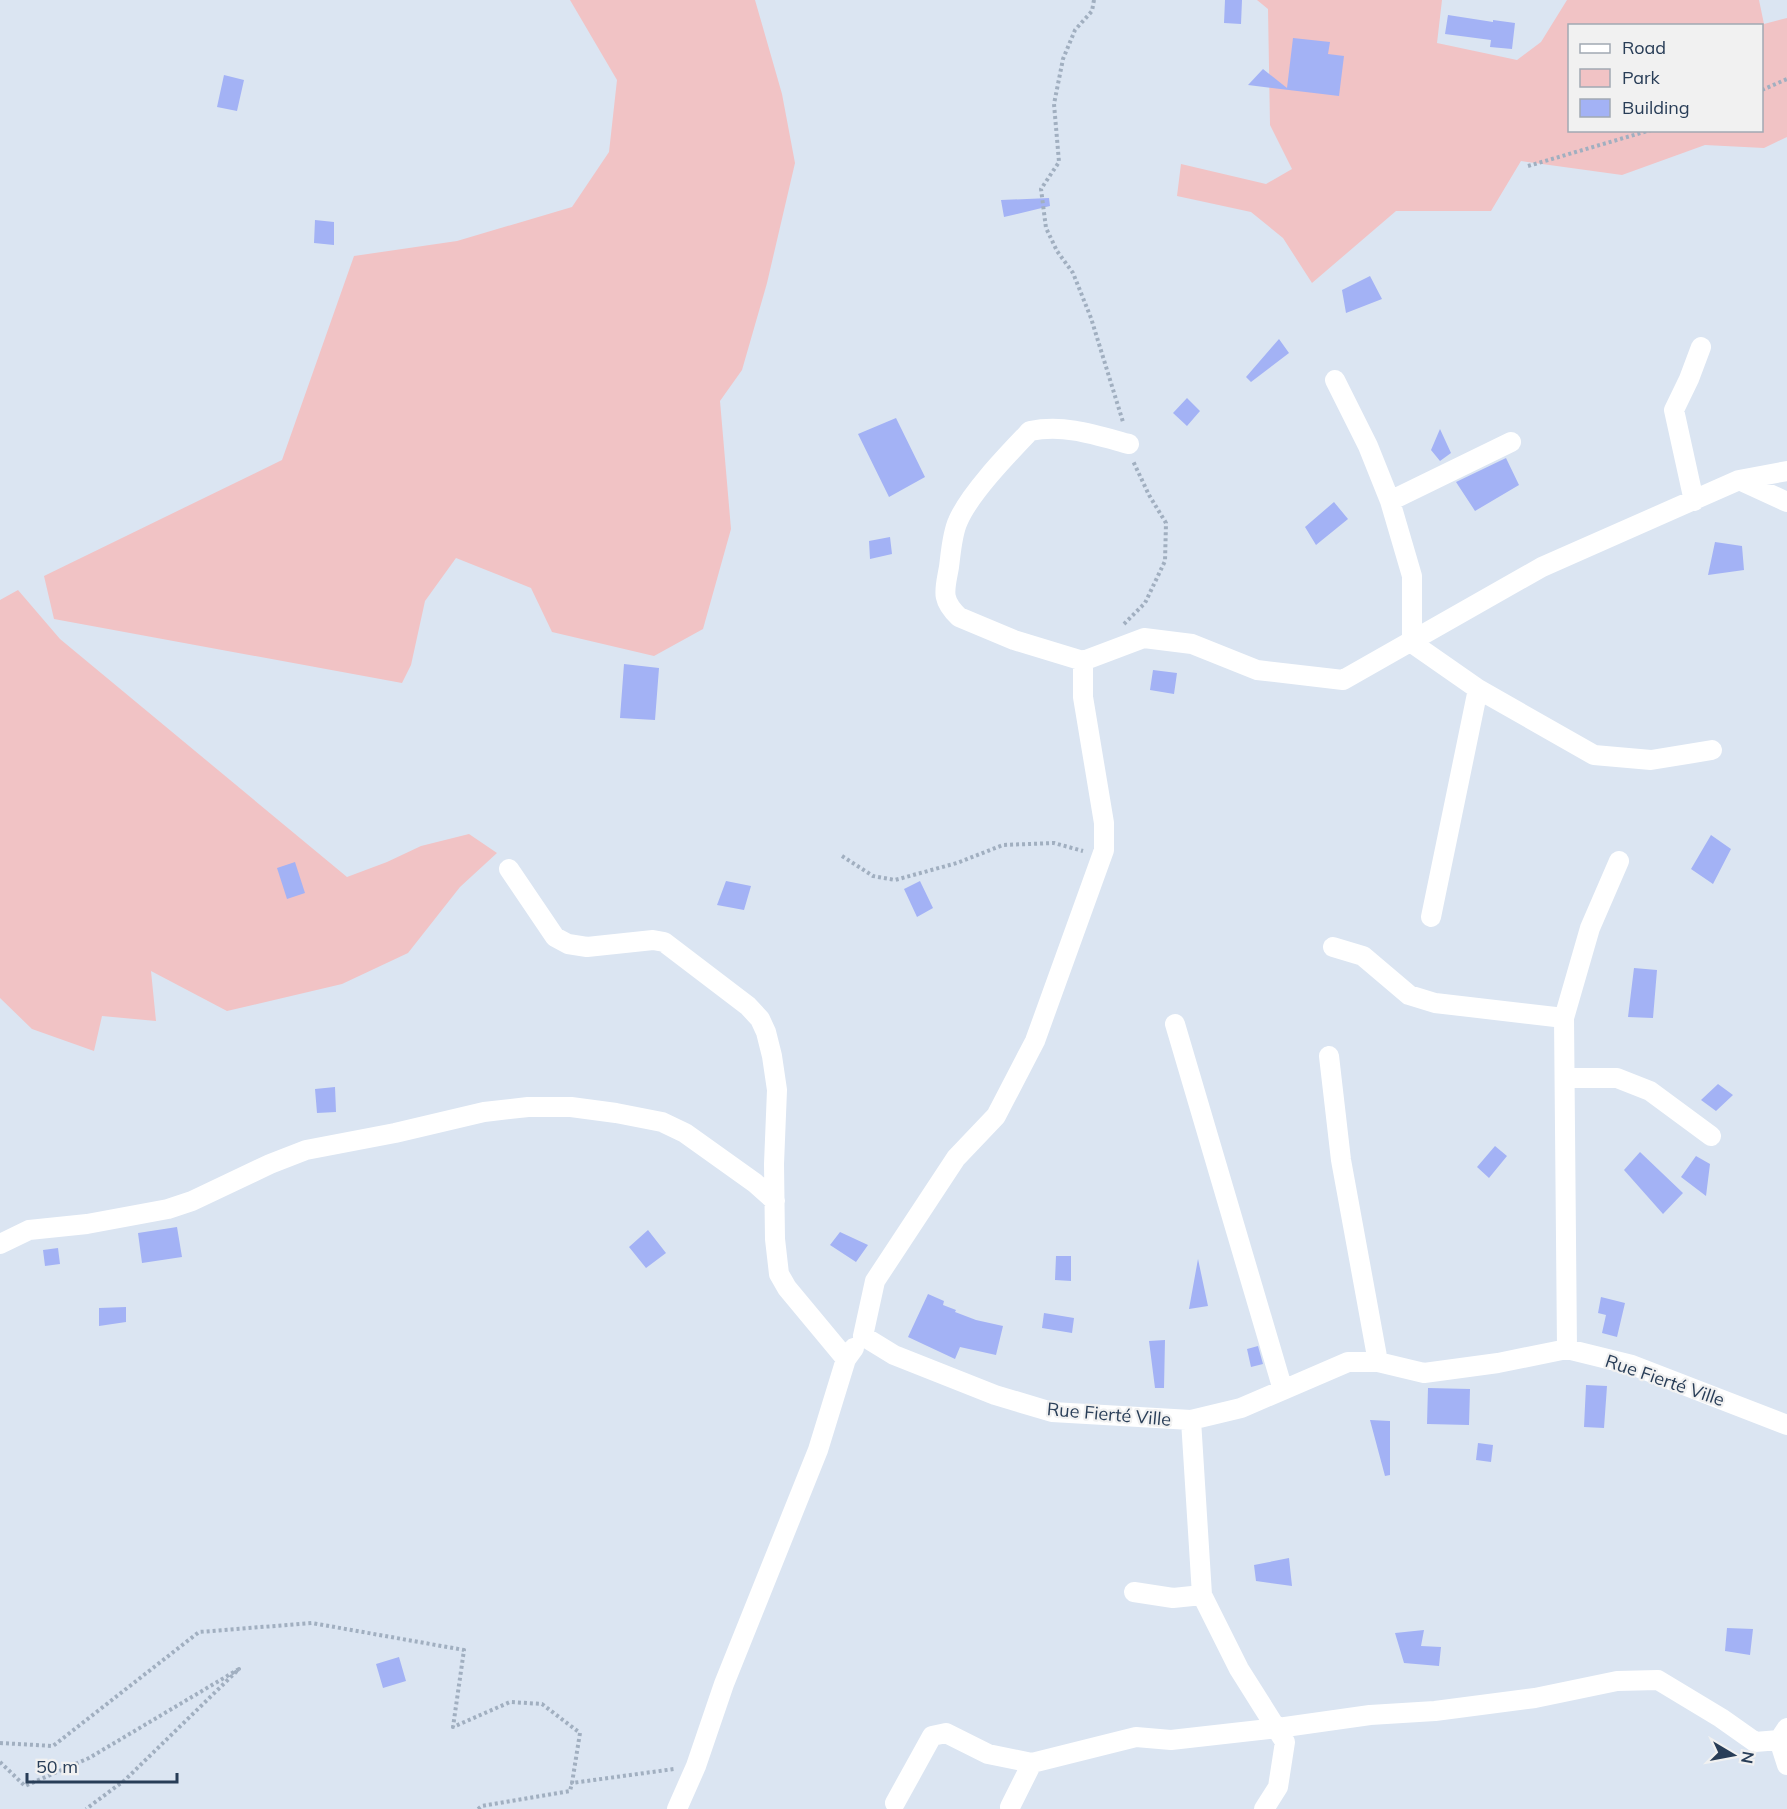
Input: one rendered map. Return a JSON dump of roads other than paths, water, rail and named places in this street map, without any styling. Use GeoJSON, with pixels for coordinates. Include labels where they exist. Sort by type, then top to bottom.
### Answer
{"type":"FeatureCollection","features":[{"type":"Feature","properties":{"kind":"street"},"geometry":{"type":"LineString","coordinates":[[1694,501],[1674,410],[1701,347]]}},
{"type":"Feature","properties":{"kind":"street"},"geometry":{"type":"LineString","coordinates":[[1335,380],[1368,447],[1390,501],[1412,576],[1412,643]]}},
{"type":"Feature","properties":{"kind":"street"},"geometry":{"type":"LineString","coordinates":[[1129,444],[1063,428],[1030,431],[966,505],[957,523],[944,590],[946,603],[953,611],[959,617],[1014,640],[1083,661],[1144,638],[1192,644],[1257,670],[1343,680],[1412,643],[1542,567],[1739,480],[1787,471]]}},
{"type":"Feature","properties":{"kind":"street"},"geometry":{"type":"LineString","coordinates":[[1390,501],[1511,442]]}},
{"type":"Feature","properties":{"kind":"street"},"geometry":{"type":"LineString","coordinates":[[1739,480],[1787,502]]}},
{"type":"Feature","properties":{"kind":"street"},"geometry":{"type":"LineString","coordinates":[[1412,643],[1478,689],[1594,755],[1651,760],[1712,750]]}},
{"type":"Feature","properties":{"kind":"street"},"geometry":{"type":"LineString","coordinates":[[677,1809],[696,1766],[724,1684],[818,1450],[846,1359],[863,1336],[875,1281],[956,1158],[996,1116],[1035,1041],[1104,850],[1104,823],[1083,698],[1083,661]]}},
{"type":"Feature","properties":{"kind":"street"},"geometry":{"type":"LineString","coordinates":[[1431,917],[1478,689]]}},
{"type":"Feature","properties":{"kind":"street"},"geometry":{"type":"LineString","coordinates":[[1567,1350],[1566,1078],[1563,1018],[1590,928],[1618,861]]}},
{"type":"Feature","properties":{"kind":"street"},"geometry":{"type":"LineString","coordinates":[[509,869],[555,937],[568,944],[586,947],[652,940],[664,942],[748,1006],[760,1019],[772,1056],[777,1090],[775,1239],[779,1274],[787,1288],[846,1359]]}},
{"type":"Feature","properties":{"kind":"street"},"geometry":{"type":"LineString","coordinates":[[1333,947],[1363,956],[1409,995],[1435,1002],[1563,1018]]}},
{"type":"Feature","properties":{"kind":"street"},"geometry":{"type":"LineString","coordinates":[[1175,1024],[1283,1390]]}},
{"type":"Feature","properties":{"kind":"street"},"geometry":{"type":"LineString","coordinates":[[1329,1056],[1341,1160],[1378,1362]]}},
{"type":"Feature","properties":{"kind":"street"},"geometry":{"type":"LineString","coordinates":[[1566,1078],[1617,1078],[1650,1091],[1711,1136]]}},
{"type":"Feature","properties":{"kind":"street"},"geometry":{"type":"LineString","coordinates":[[0,1244],[28,1230],[87,1224],[168,1209],[192,1201],[270,1164],[306,1150],[395,1133],[484,1112],[528,1107],[571,1107],[662,1122],[684,1133],[755,1183],[775,1202]]}},
{"type":"Feature","properties":{"kind":"street","name":"Rue Fierté Ville"},"geometry":{"type":"LineString","coordinates":[[863,1336],[894,1355],[995,1395],[1052,1412],[1191,1420],[1241,1408],[1347,1362],[1378,1362],[1425,1373],[1498,1363],[1567,1350],[1632,1365],[1785,1423]]}},
{"type":"Feature","properties":{"kind":"street"},"geometry":{"type":"LineString","coordinates":[[1191,1420],[1202,1595],[1239,1669],[1285,1742],[1278,1787],[1264,1809]]}},
{"type":"Feature","properties":{"kind":"street"},"geometry":{"type":"LineString","coordinates":[[1134,1592],[1173,1598],[1202,1595]]}},
{"type":"Feature","properties":{"kind":"street"},"geometry":{"type":"LineString","coordinates":[[895,1803],[932,1736],[946,1734],[988,1754],[1032,1764],[1136,1737],[1171,1740],[1370,1715],[1435,1711],[1535,1698],[1617,1681],[1658,1680],[1721,1718],[1755,1742],[1783,1734],[1787,1765]]}},
{"type":"Feature","properties":{"kind":"street"},"geometry":{"type":"LineString","coordinates":[[1010,1807],[1032,1764]]}}]}
